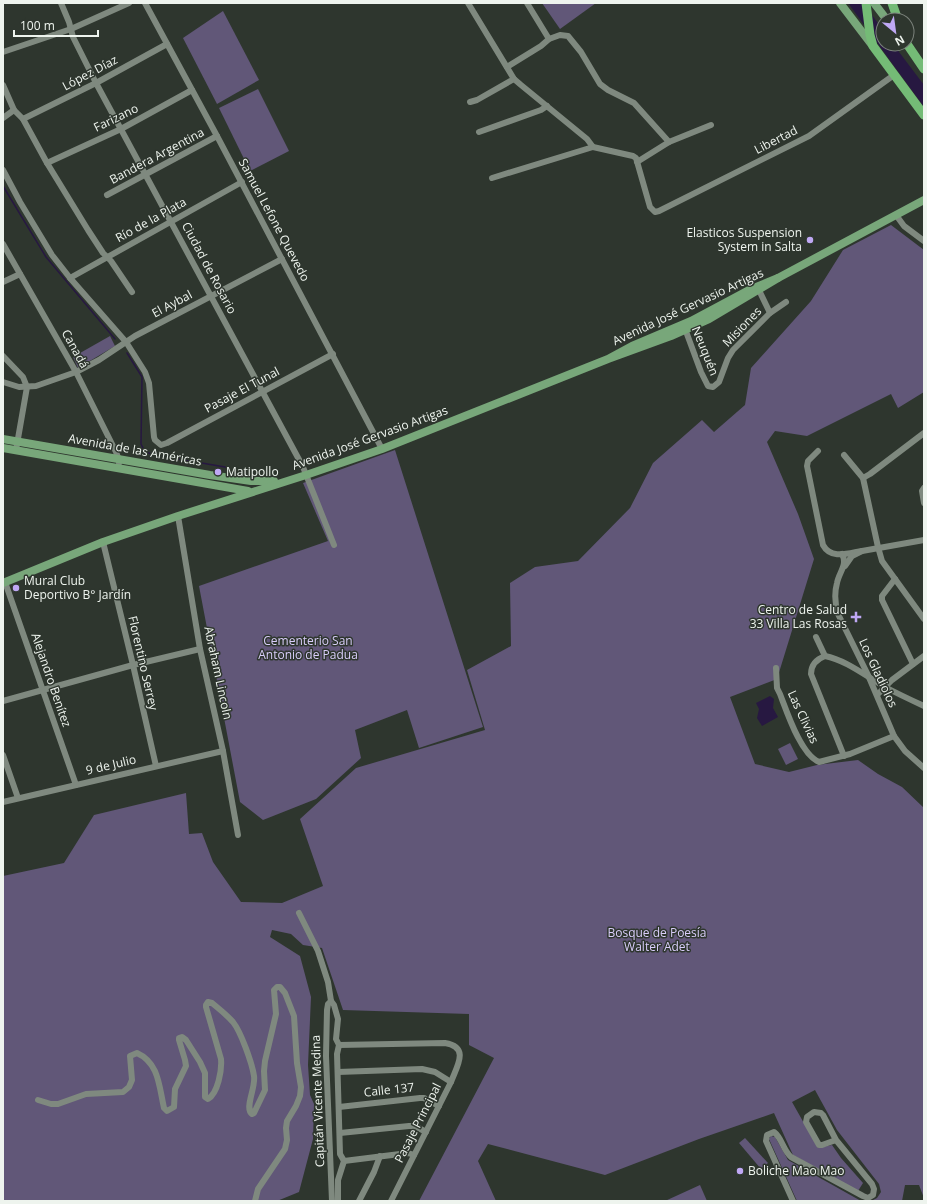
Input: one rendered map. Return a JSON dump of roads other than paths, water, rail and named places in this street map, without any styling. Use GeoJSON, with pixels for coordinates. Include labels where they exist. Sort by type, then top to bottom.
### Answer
{"type":"FeatureCollection","features":[{"type":"Feature","properties":{"kind":"highway"},"geometry":{"type":"LineString","coordinates":[[866,3],[873,46],[924,115]]}},
{"type":"Feature","properties":{"kind":"highway"},"geometry":{"type":"LineString","coordinates":[[921,58],[924,69]]}},
{"type":"Feature","properties":{"kind":"main road"},"geometry":{"type":"LineString","coordinates":[[840,3],[873,46]]}},
{"type":"Feature","properties":{"kind":"main road"},"geometry":{"type":"LineString","coordinates":[[874,3],[881,12]]}},
{"type":"Feature","properties":{"kind":"main road","name":"Avenida José Gervasio Artigas"},"geometry":{"type":"LineString","coordinates":[[4,582],[103,542],[382,449],[684,327],[709,319],[758,288],[924,200]]}},
{"type":"Feature","properties":{"kind":"main road","name":"Avenida de las Américas"},"geometry":{"type":"LineString","coordinates":[[3,439],[17,446],[118,464],[250,492]]}},
{"type":"Feature","properties":{"kind":"main road","name":"Avenida de las Américas"},"geometry":{"type":"LineString","coordinates":[[3,448],[17,446]]}},
{"type":"Feature","properties":{"kind":"main road","name":"Avenida de las Américas"},"geometry":{"type":"LineString","coordinates":[[118,464],[251,481],[287,480]]}},
{"type":"Feature","properties":{"kind":"street","name":"Ciudad de Rosario"},"geometry":{"type":"LineString","coordinates":[[61,3],[73,37],[96,83],[306,475],[334,545]]}},
{"type":"Feature","properties":{"kind":"street"},"geometry":{"type":"LineString","coordinates":[[3,52],[71,30],[130,3]]}},
{"type":"Feature","properties":{"kind":"street","name":"Samuel Lefone Quevedo"},"geometry":{"type":"LineString","coordinates":[[145,3],[242,182],[382,449]]}},
{"type":"Feature","properties":{"kind":"street"},"geometry":{"type":"LineString","coordinates":[[468,3],[514,79],[587,139],[593,146]]}},
{"type":"Feature","properties":{"kind":"street"},"geometry":{"type":"LineString","coordinates":[[527,3],[549,39]]}},
{"type":"Feature","properties":{"kind":"street"},"geometry":{"type":"LineString","coordinates":[[507,66],[541,46],[549,39],[560,35],[568,36],[581,52],[600,84],[608,90],[634,103],[669,142]]}},
{"type":"Feature","properties":{"kind":"street","name":"López Díaz"},"geometry":{"type":"LineString","coordinates":[[23,119],[96,83],[167,44]]}},
{"type":"Feature","properties":{"kind":"street","name":"Libertad"},"geometry":{"type":"LineString","coordinates":[[637,162],[650,207],[655,212],[659,211],[809,136],[894,75]]}},
{"type":"Feature","properties":{"kind":"street"},"geometry":{"type":"LineString","coordinates":[[470,102],[477,100],[514,79]]}},
{"type":"Feature","properties":{"kind":"street"},"geometry":{"type":"LineString","coordinates":[[3,85],[14,110],[23,119],[88,230],[132,292]]}},
{"type":"Feature","properties":{"kind":"street","name":"Farizano"},"geometry":{"type":"LineString","coordinates":[[47,162],[121,129],[192,90]]}},
{"type":"Feature","properties":{"kind":"street"},"geometry":{"type":"LineString","coordinates":[[479,132],[541,110],[547,106]]}},
{"type":"Feature","properties":{"kind":"street"},"geometry":{"type":"LineString","coordinates":[[3,118],[14,110]]}},
{"type":"Feature","properties":{"kind":"street"},"geometry":{"type":"LineString","coordinates":[[492,178],[593,146],[633,156],[637,162],[669,142],[711,125]]}},
{"type":"Feature","properties":{"kind":"street","name":"Bandera Argentina"},"geometry":{"type":"LineString","coordinates":[[107,195],[217,136]]}},
{"type":"Feature","properties":{"kind":"street"},"geometry":{"type":"LineString","coordinates":[[3,170],[44,243],[70,278],[126,342]]}},
{"type":"Feature","properties":{"kind":"street","name":"Río de la Plata"},"geometry":{"type":"LineString","coordinates":[[70,278],[242,182]]}},
{"type":"Feature","properties":{"kind":"street"},"geometry":{"type":"LineString","coordinates":[[896,215],[904,226],[924,241]]}},
{"type":"Feature","properties":{"kind":"street","name":"Canadá"},"geometry":{"type":"LineString","coordinates":[[3,244],[76,372],[116,452],[118,464]]}},
{"type":"Feature","properties":{"kind":"street","name":"El Aybal"},"geometry":{"type":"LineString","coordinates":[[27,387],[47,383],[76,372],[99,360],[126,342],[282,258]]}},
{"type":"Feature","properties":{"kind":"street"},"geometry":{"type":"LineString","coordinates":[[3,282],[20,274]]}},
{"type":"Feature","properties":{"kind":"street"},"geometry":{"type":"LineString","coordinates":[[758,288],[770,313]]}},
{"type":"Feature","properties":{"kind":"street","name":"Misiones"},"geometry":{"type":"LineString","coordinates":[[707,385],[713,387],[718,384],[730,354],[770,313],[786,302]]}},
{"type":"Feature","properties":{"kind":"street","name":"Neuquén"},"geometry":{"type":"LineString","coordinates":[[684,327],[707,385]]}},
{"type":"Feature","properties":{"kind":"street","name":"Pasaje El Tunal"},"geometry":{"type":"LineString","coordinates":[[126,342],[148,378],[154,436],[155,440],[161,445],[168,443],[333,354]]}},
{"type":"Feature","properties":{"kind":"street"},"geometry":{"type":"LineString","coordinates":[[3,356],[23,377],[27,387],[17,446]]}},
{"type":"Feature","properties":{"kind":"street"},"geometry":{"type":"LineString","coordinates":[[3,382],[19,387],[27,387]]}},
{"type":"Feature","properties":{"kind":"street"},"geometry":{"type":"LineString","coordinates":[[863,478],[924,432]]}},
{"type":"Feature","properties":{"kind":"street"},"geometry":{"type":"LineString","coordinates":[[818,451],[808,461],[807,466],[822,542],[825,549],[829,553],[836,555],[924,540]]}},
{"type":"Feature","properties":{"kind":"street"},"geometry":{"type":"LineString","coordinates":[[844,455],[863,478],[878,547],[884,564],[924,619]]}},
{"type":"Feature","properties":{"kind":"street"},"geometry":{"type":"LineString","coordinates":[[923,489],[924,504]]}},
{"type":"Feature","properties":{"kind":"street","name":"Abraham Lincoln"},"geometry":{"type":"LineString","coordinates":[[178,516],[200,649],[224,751],[238,835]]}},
{"type":"Feature","properties":{"kind":"street","name":"Florentino Serrey"},"geometry":{"type":"LineString","coordinates":[[103,542],[156,766]]}},
{"type":"Feature","properties":{"kind":"street"},"geometry":{"type":"LineString","coordinates":[[844,567],[852,556],[862,551]]}},
{"type":"Feature","properties":{"kind":"street"},"geometry":{"type":"LineString","coordinates":[[842,554],[845,559],[844,567]]}},
{"type":"Feature","properties":{"kind":"street","name":"Los Gladiolos"},"geometry":{"type":"LineString","coordinates":[[844,567],[836,585],[836,609],[868,675],[894,736],[905,751],[924,768]]}},
{"type":"Feature","properties":{"kind":"street"},"geometry":{"type":"LineString","coordinates":[[895,579],[882,596],[882,600],[913,664]]}},
{"type":"Feature","properties":{"kind":"street","name":"Alejandro Benítez"},"geometry":{"type":"LineString","coordinates":[[4,582],[76,785]]}},
{"type":"Feature","properties":{"kind":"street"},"geometry":{"type":"LineString","coordinates":[[816,637],[825,656]]}},
{"type":"Feature","properties":{"kind":"street"},"geometry":{"type":"LineString","coordinates":[[3,700],[133,665],[200,649]]}},
{"type":"Feature","properties":{"kind":"street"},"geometry":{"type":"LineString","coordinates":[[844,756],[813,682],[811,669],[816,661],[825,656],[831,657],[868,675],[885,687],[924,706]]}},
{"type":"Feature","properties":{"kind":"street"},"geometry":{"type":"LineString","coordinates":[[877,695],[924,656]]}},
{"type":"Feature","properties":{"kind":"street"},"geometry":{"type":"LineString","coordinates":[[850,667],[856,663],[859,658]]}},
{"type":"Feature","properties":{"kind":"street","name":"Las Clivias"},"geometry":{"type":"LineString","coordinates":[[776,668],[777,688],[805,750],[819,762],[844,756],[894,736]]}},
{"type":"Feature","properties":{"kind":"street","name":"9 de Julio"},"geometry":{"type":"LineString","coordinates":[[3,802],[224,751]]}},
{"type":"Feature","properties":{"kind":"street"},"geometry":{"type":"LineString","coordinates":[[3,755],[18,798]]}},
{"type":"Feature","properties":{"kind":"street","name":"Capitán Vicente Medina"},"geometry":{"type":"LineString","coordinates":[[299,913],[318,951],[328,982],[330,1001],[327,1010],[326,1056],[332,1201]]}},
{"type":"Feature","properties":{"kind":"street"},"geometry":{"type":"LineString","coordinates":[[38,1100],[51,1104],[58,1104],[81,1094],[123,1092],[129,1087],[132,1080],[130,1056],[133,1053],[137,1053],[144,1056],[155,1069],[164,1108],[167,1111],[170,1110],[174,1107],[175,1089],[186,1066],[179,1040],[179,1038],[182,1037],[186,1040],[203,1068],[205,1073],[205,1096],[208,1099],[214,1093],[222,1067],[206,1008],[208,1002],[212,1003],[233,1022],[240,1033],[254,1077],[255,1085],[248,1107],[250,1113],[252,1114],[254,1113],[265,1090],[265,1061],[276,1014],[274,990],[277,987],[280,987],[285,993],[294,1016],[297,1063],[301,1087],[300,1096],[288,1121],[286,1128],[287,1140],[284,1149],[258,1189],[255,1201]]}},
{"type":"Feature","properties":{"kind":"street","name":"Capitán Vicente Medina"},"geometry":{"type":"LineString","coordinates":[[330,1001],[334,1005],[337,1015],[336,1039],[339,1045],[336,1054],[338,1072],[340,1154],[344,1161],[338,1180],[338,1201]]}},
{"type":"Feature","properties":{"kind":"street","name":"Pasaje Principal"},"geometry":{"type":"LineString","coordinates":[[339,1045],[445,1043],[455,1045],[460,1053],[458,1065],[451,1082],[391,1201]]}},
{"type":"Feature","properties":{"kind":"street"},"geometry":{"type":"LineString","coordinates":[[338,1072],[422,1069],[435,1072],[451,1082]]}},
{"type":"Feature","properties":{"kind":"street","name":"Calle 137"},"geometry":{"type":"LineString","coordinates":[[339,1107],[420,1098],[424,1098],[439,1106]]}},
{"type":"Feature","properties":{"kind":"street"},"geometry":{"type":"LineString","coordinates":[[793,1201],[766,1141],[767,1135],[770,1133],[774,1132],[777,1135],[791,1157],[863,1196],[868,1198],[873,1195],[874,1189],[872,1184],[836,1140],[826,1119],[820,1113],[814,1112],[807,1117],[806,1122],[818,1145],[836,1140]]}},
{"type":"Feature","properties":{"kind":"street"},"geometry":{"type":"LineString","coordinates":[[340,1133],[409,1126],[414,1126],[426,1132]]}},
{"type":"Feature","properties":{"kind":"street"},"geometry":{"type":"LineString","coordinates":[[344,1161],[408,1153],[414,1155]]}},
{"type":"Feature","properties":{"kind":"street"},"geometry":{"type":"LineString","coordinates":[[359,1201],[374,1172],[380,1156]]}},
{"type":"Feature","properties":{"kind":"waterway"},"geometry":{"type":"LineString","coordinates":[[3,104],[3,109]]}},
{"type":"Feature","properties":{"kind":"waterway"},"geometry":{"type":"LineString","coordinates":[[3,186],[46,257],[115,339]]}},
{"type":"Feature","properties":{"kind":"waterway"},"geometry":{"type":"LineString","coordinates":[[127,353],[142,377],[141,444],[145,452],[225,467],[231,472]]}},
{"type":"Feature","properties":{"kind":"place","name":"Elasticos Suspension System in Salta"},"geometry":{"type":"Point","coordinates":[810,240]}},
{"type":"Feature","properties":{"kind":"place","name":"Matipollo"},"geometry":{"type":"Point","coordinates":[218,472]}},
{"type":"Feature","properties":{"kind":"place","name":"Mural Club Deportivo B° Jardín"},"geometry":{"type":"Point","coordinates":[16,588]}},
{"type":"Feature","properties":{"kind":"place","name":"Centro de Salud 33 Villa Las Rosas"},"geometry":{"type":"Point","coordinates":[856,617]}},
{"type":"Feature","properties":{"kind":"place","name":"Boliche Mao Mao"},"geometry":{"type":"Point","coordinates":[740,1171]}},
{"type":"Feature","properties":{"kind":"park label","name":"Cementerio San Antonio de Padua"},"geometry":{"type":"Point","coordinates":[308,648]}},
{"type":"Feature","properties":{"kind":"park label","name":"Bosque de Poesía Walter Adet"},"geometry":{"type":"Point","coordinates":[657,940]}}]}
